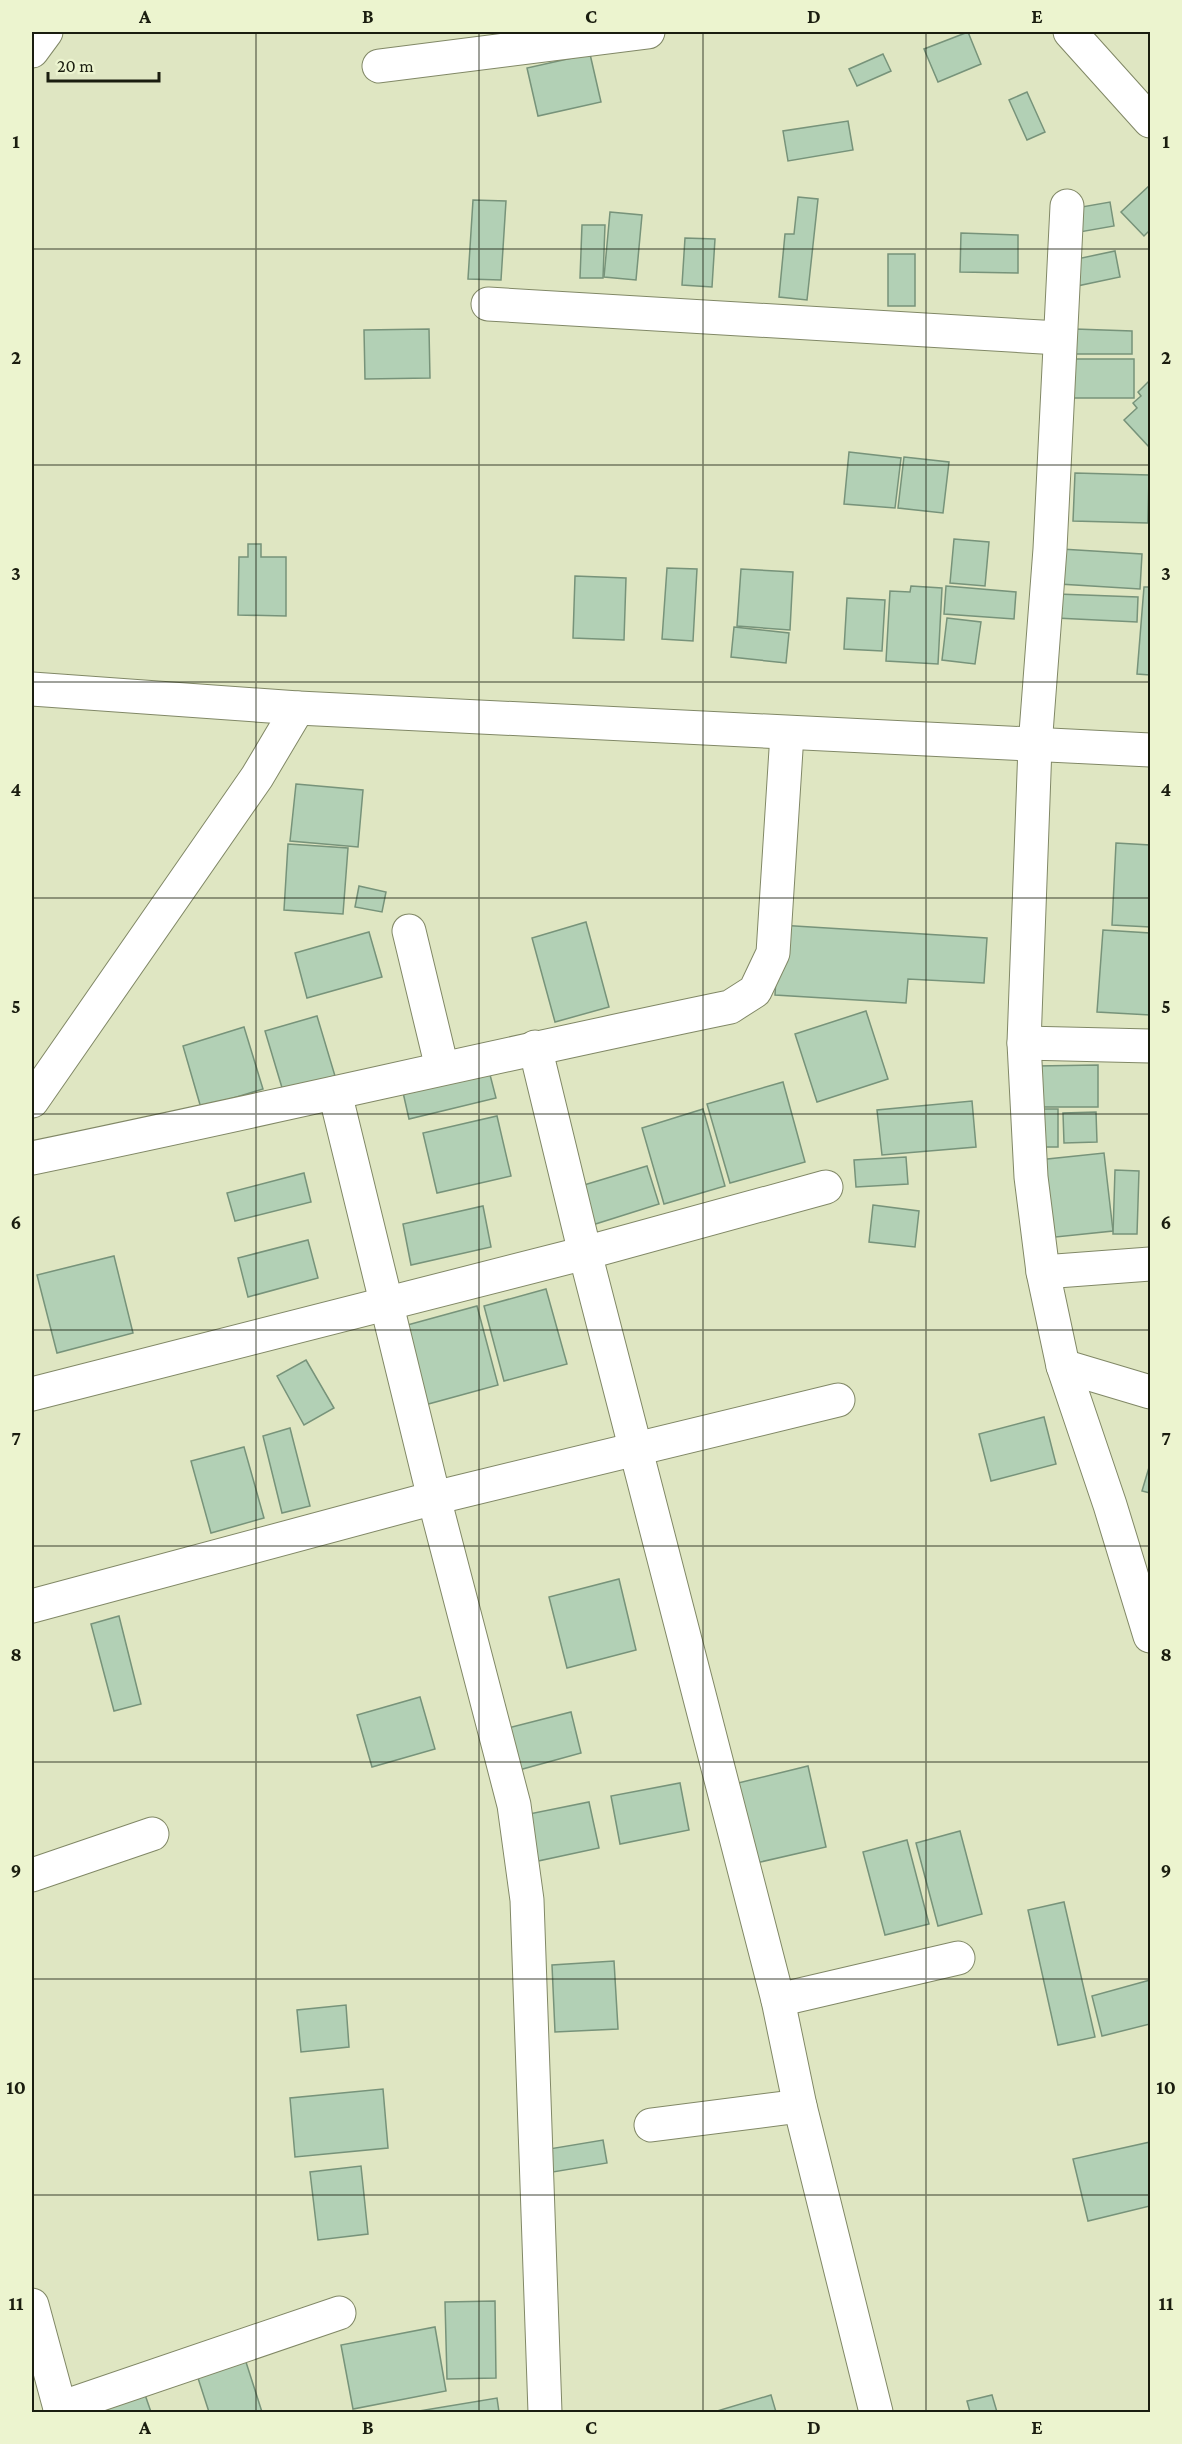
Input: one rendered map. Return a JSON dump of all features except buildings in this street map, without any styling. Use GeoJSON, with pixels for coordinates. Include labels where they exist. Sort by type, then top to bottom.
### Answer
{"type":"FeatureCollection","features":[{"type":"Feature","properties":{"kind":"street"},"geometry":{"type":"LineString","coordinates":[[32,51],[46,32]]}},
{"type":"Feature","properties":{"kind":"street"},"geometry":{"type":"LineString","coordinates":[[379,66],[648,32]]}},
{"type":"Feature","properties":{"kind":"street"},"geometry":{"type":"LineString","coordinates":[[1070,32],[1150,122]]}},
{"type":"Feature","properties":{"kind":"street"},"geometry":{"type":"LineString","coordinates":[[1066,206],[1050,549],[1035,746],[1024,1043],[1031,1177],[1043,1272],[1063,1366],[1110,1504],[1150,1636]]}},
{"type":"Feature","properties":{"kind":"street"},"geometry":{"type":"LineString","coordinates":[[488,304],[1059,338]]}},
{"type":"Feature","properties":{"kind":"street"},"geometry":{"type":"LineString","coordinates":[[32,689],[298,708],[787,734],[1150,750]]}},
{"type":"Feature","properties":{"kind":"street"},"geometry":{"type":"LineString","coordinates":[[32,1101],[257,777],[298,708]]}},
{"type":"Feature","properties":{"kind":"street"},"geometry":{"type":"LineString","coordinates":[[32,1158],[335,1093],[535,1047],[730,1007],[754,991],[773,953],[787,734]]}},
{"type":"Feature","properties":{"kind":"street"},"geometry":{"type":"LineString","coordinates":[[409,931],[442,1068]]}},
{"type":"Feature","properties":{"kind":"street"},"geometry":{"type":"LineString","coordinates":[[1024,1043],[1150,1046]]}},
{"type":"Feature","properties":{"kind":"street"},"geometry":{"type":"LineString","coordinates":[[535,1047],[585,1253],[638,1450],[778,2000],[800,2106],[876,2412]]}},
{"type":"Feature","properties":{"kind":"street"},"geometry":{"type":"LineString","coordinates":[[335,1093],[434,1498],[514,1805],[527,1900],[545,2412]]}},
{"type":"Feature","properties":{"kind":"street"},"geometry":{"type":"LineString","coordinates":[[32,1394],[387,1305],[826,1187]]}},
{"type":"Feature","properties":{"kind":"street"},"geometry":{"type":"LineString","coordinates":[[1043,1272],[1150,1264]]}},
{"type":"Feature","properties":{"kind":"street"},"geometry":{"type":"LineString","coordinates":[[1063,1366],[1150,1392]]}},
{"type":"Feature","properties":{"kind":"street"},"geometry":{"type":"LineString","coordinates":[[32,1606],[434,1498],[838,1400]]}},
{"type":"Feature","properties":{"kind":"street"},"geometry":{"type":"LineString","coordinates":[[32,1875],[152,1834]]}},
{"type":"Feature","properties":{"kind":"street"},"geometry":{"type":"LineString","coordinates":[[778,2000],[958,1958]]}},
{"type":"Feature","properties":{"kind":"street"},"geometry":{"type":"LineString","coordinates":[[651,2125],[800,2106]]}},
{"type":"Feature","properties":{"kind":"street"},"geometry":{"type":"LineString","coordinates":[[32,2304],[61,2410],[339,2313]]}}]}
